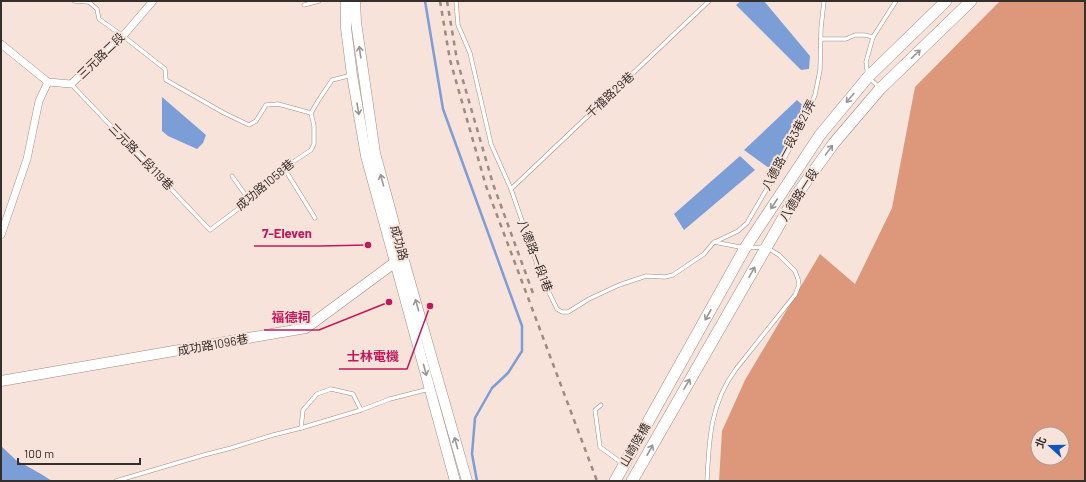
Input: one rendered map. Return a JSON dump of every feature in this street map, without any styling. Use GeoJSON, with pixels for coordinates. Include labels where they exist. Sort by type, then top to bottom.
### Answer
{"type":"FeatureCollection","features":[{"type":"Feature","properties":{"kind":"main road","name":"八德路一段"},"geometry":{"type":"LineString","coordinates":[[655,409],[745,248],[820,135],[868,77],[946,1]]}},
{"type":"Feature","properties":{"kind":"main road","name":"八德路一段"},"geometry":{"type":"LineString","coordinates":[[668,418],[797,194],[834,143],[880,88],[970,1]]}},
{"type":"Feature","properties":{"kind":"main road","name":"山崎陸橋"},"geometry":{"type":"LineString","coordinates":[[615,481],[655,409]]}},
{"type":"Feature","properties":{"kind":"main road","name":"山崎陸橋"},"geometry":{"type":"LineString","coordinates":[[632,481],[668,418]]}},
{"type":"Feature","properties":{"kind":"street","name":"三元路二段"},"geometry":{"type":"LineString","coordinates":[[48,82],[71,84],[123,36],[153,1]]}},
{"type":"Feature","properties":{"kind":"street","name":"成功路"},"geometry":{"type":"LineString","coordinates":[[346,1],[346,28],[352,75],[366,156],[399,261],[435,387],[467,481]]}},
{"type":"Feature","properties":{"kind":"street","name":"成功路"},"geometry":{"type":"LineString","coordinates":[[355,1],[356,22],[375,153],[399,261]]}},
{"type":"Feature","properties":{"kind":"street"},"geometry":{"type":"LineString","coordinates":[[1,44],[48,82],[39,101],[27,159],[1,233]]}},
{"type":"Feature","properties":{"kind":"street","name":"成功路1096巷"},"geometry":{"type":"LineString","coordinates":[[1,381],[306,328],[399,261]]}},
{"type":"Feature","properties":{"kind":"street","name":"成功路"},"geometry":{"type":"LineString","coordinates":[[435,387],[455,481]]}},
{"type":"Feature","properties":{"kind":"lane"},"geometry":{"type":"LineString","coordinates":[[74,1],[89,2],[97,9],[99,19],[165,69],[166,80],[224,113],[249,125],[256,121],[266,105],[278,104],[311,113],[332,80],[352,75],[363,75]]}},
{"type":"Feature","properties":{"kind":"lane"},"geometry":{"type":"LineString","coordinates":[[304,5],[319,1]]}},
{"type":"Feature","properties":{"kind":"lane","name":"八德路一段1巷"},"geometry":{"type":"LineString","coordinates":[[456,1],[458,25],[470,53],[491,144],[511,189],[540,276],[557,309],[562,312],[568,312],[589,299],[619,285],[646,276],[666,277],[673,275],[704,254],[714,242]]}},
{"type":"Feature","properties":{"kind":"lane","name":"千禧路29巷"},"geometry":{"type":"LineString","coordinates":[[511,189],[709,1]]}},
{"type":"Feature","properties":{"kind":"lane","name":"八德路一段3巷21弄"},"geometry":{"type":"LineString","coordinates":[[714,242],[738,231],[747,223],[802,125],[815,95],[820,70],[824,1]]}},
{"type":"Feature","properties":{"kind":"lane"},"geometry":{"type":"LineString","coordinates":[[880,88],[868,77],[866,62],[873,37],[896,1]]}},
{"type":"Feature","properties":{"kind":"lane"},"geometry":{"type":"LineString","coordinates":[[821,39],[846,39],[855,35],[864,34],[873,37]]}},
{"type":"Feature","properties":{"kind":"lane","name":"三元路二段119巷"},"geometry":{"type":"LineString","coordinates":[[71,84],[210,230]]}},
{"type":"Feature","properties":{"kind":"lane","name":"成功路1058巷"},"geometry":{"type":"LineString","coordinates":[[210,230],[266,188],[284,168],[311,150],[314,144],[314,126],[311,113]]}},
{"type":"Feature","properties":{"kind":"lane"},"geometry":{"type":"LineString","coordinates":[[284,168],[315,218]]}},
{"type":"Feature","properties":{"kind":"lane"},"geometry":{"type":"LineString","coordinates":[[232,176],[249,200]]}},
{"type":"Feature","properties":{"kind":"lane"},"geometry":{"type":"LineString","coordinates":[[707,481],[710,436],[714,415],[727,381],[795,295],[799,285],[795,271],[779,255],[766,247],[745,248],[714,242]]}},
{"type":"Feature","properties":{"kind":"lane"},"geometry":{"type":"LineString","coordinates":[[116,481],[204,454],[301,428],[362,410],[390,399],[435,387]]}},
{"type":"Feature","properties":{"kind":"lane"},"geometry":{"type":"LineString","coordinates":[[301,428],[304,410],[318,394],[331,389],[353,394],[362,410]]}},
{"type":"Feature","properties":{"kind":"lane"},"geometry":{"type":"LineString","coordinates":[[601,405],[595,410],[600,447],[624,464]]}},
{"type":"Feature","properties":{"kind":"shaded area"},"geometry":{"type":"Polygon","coordinates":[[[1000,1],[1085,1],[1085,481],[719,481],[722,431],[745,380],[820,254],[855,284],[892,208],[915,87],[1000,1]]]}},
{"type":"Feature","properties":{"kind":"water"},"geometry":{"type":"Polygon","coordinates":[[[741,1],[764,1],[810,56],[809,69],[801,70],[736,5],[741,1]]]}},
{"type":"Feature","properties":{"kind":"water"},"geometry":{"type":"Polygon","coordinates":[[[162,97],[206,135],[203,143],[197,149],[168,136],[162,131],[162,97]]]}},
{"type":"Feature","properties":{"kind":"water"},"geometry":{"type":"Polygon","coordinates":[[[797,100],[809,111],[773,171],[744,150],[797,100]]]}},
{"type":"Feature","properties":{"kind":"water"},"geometry":{"type":"Polygon","coordinates":[[[740,156],[755,170],[684,230],[674,214],[740,156]]]}},
{"type":"Feature","properties":{"kind":"water"},"geometry":{"type":"Polygon","coordinates":[[[1,446],[16,460],[52,481],[1,481],[1,446]]]}},
{"type":"Feature","properties":{"kind":"waterway"},"geometry":{"type":"LineString","coordinates":[[425,1],[443,109],[522,326],[522,351],[508,373],[492,388],[475,418],[472,454],[477,481]]}},
{"type":"Feature","properties":{"kind":"railway"},"geometry":{"type":"LineString","coordinates":[[440,1],[450,60],[486,186],[597,481]]}},
{"type":"Feature","properties":{"kind":"railway"},"geometry":{"type":"LineString","coordinates":[[447,1],[457,60],[493,184],[534,296]]}},
{"type":"Feature","properties":{"kind":"place","name":"7-Eleven"},"geometry":{"type":"Point","coordinates":[368,245]}},
{"type":"Feature","properties":{"kind":"place","name":"福德祠"},"geometry":{"type":"Point","coordinates":[389,302]}},
{"type":"Feature","properties":{"kind":"place","name":"士林電機"},"geometry":{"type":"Point","coordinates":[430,306]}}]}
